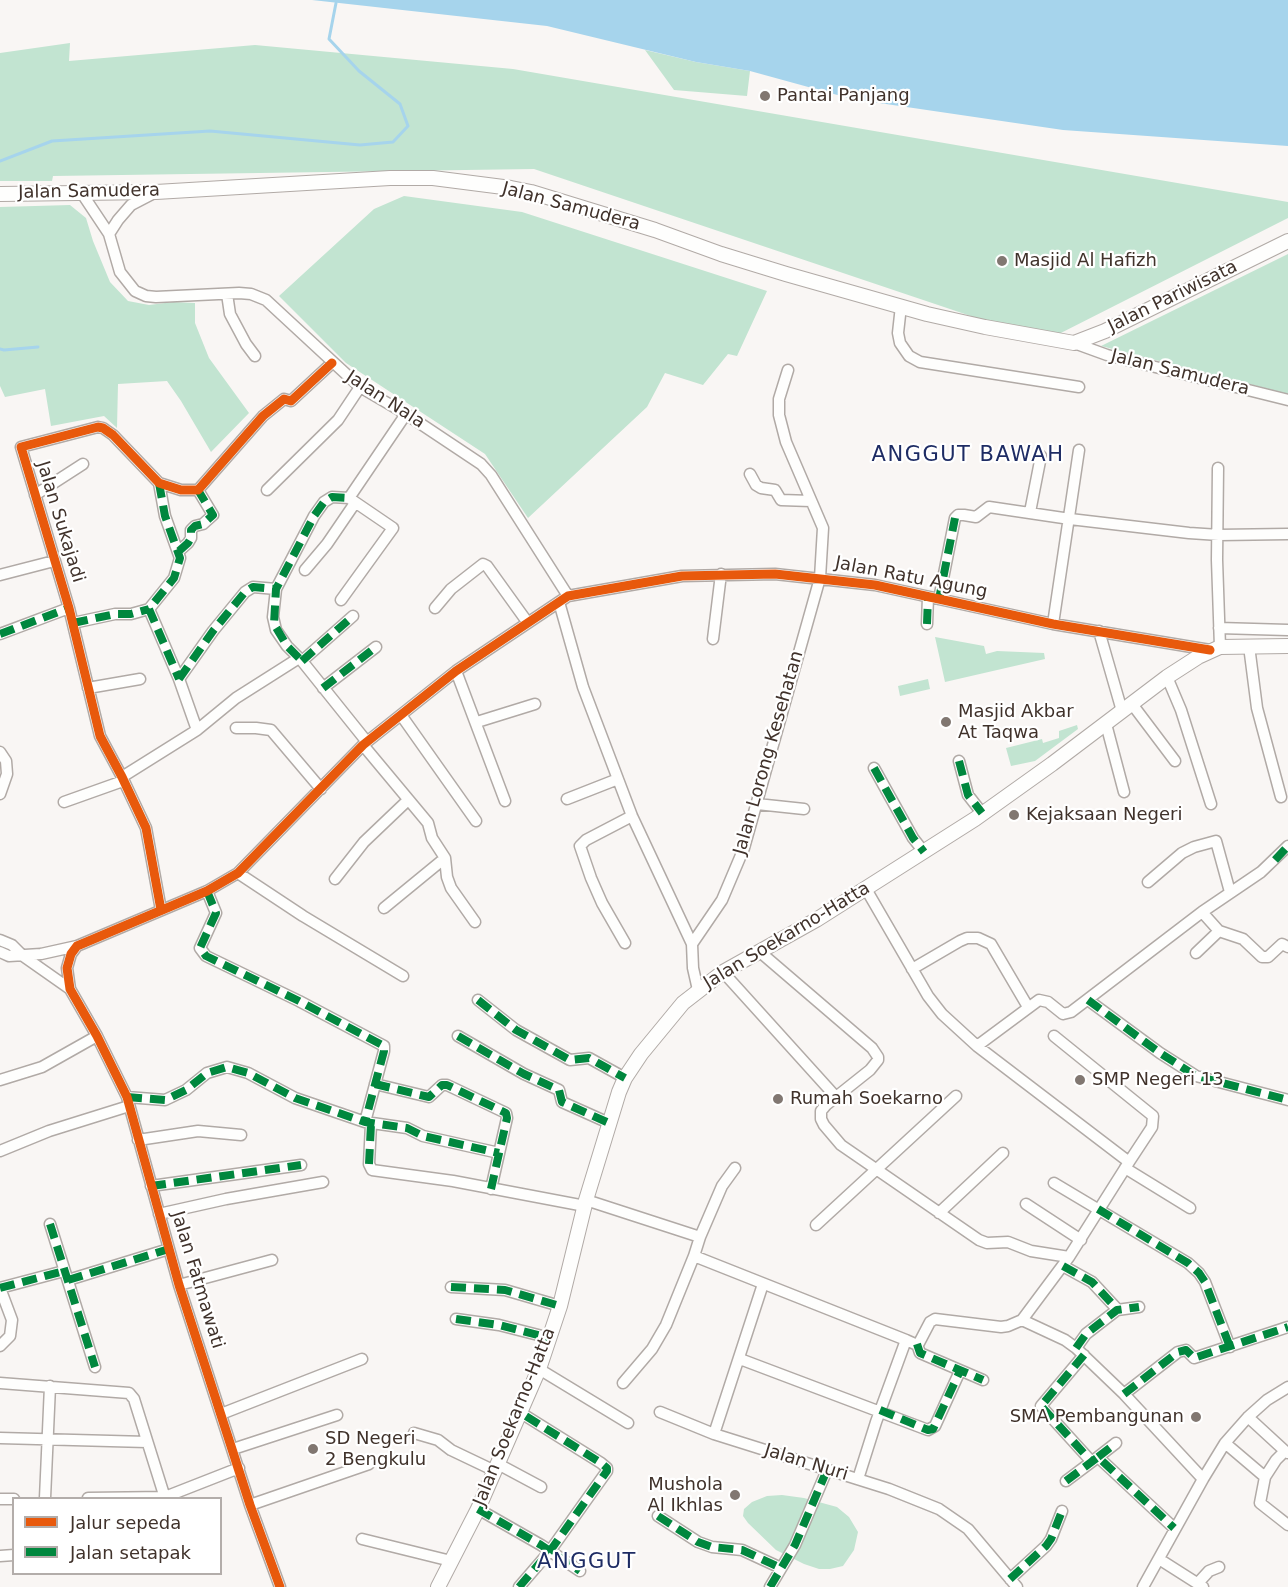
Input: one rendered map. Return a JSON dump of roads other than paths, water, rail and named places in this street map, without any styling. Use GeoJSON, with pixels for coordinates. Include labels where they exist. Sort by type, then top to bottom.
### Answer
{"type":"FeatureCollection","features":[{"type":"Feature","properties":{"kind":"main road","name":"Jalan Samudera"},"geometry":{"type":"LineString","coordinates":[[0,194],[156,192],[390,178],[433,178],[511,188],[655,230],[721,254],[901,306],[974,324],[1074,343]]}},
{"type":"Feature","properties":{"kind":"main road","name":"Jalan Pariwisata"},"geometry":{"type":"LineString","coordinates":[[1074,343],[1105,331],[1288,241]]}},
{"type":"Feature","properties":{"kind":"main road"},"geometry":{"type":"LineString","coordinates":[[1215,648],[1288,646]]}},
{"type":"Feature","properties":{"kind":"main road","name":"Jalan Soekarno-Hatta"},"geometry":{"type":"LineString","coordinates":[[438,1587],[478,1509],[539,1369],[560,1306],[609,1123],[625,1078],[652,1038],[683,1003],[723,972],[866,889],[924,852],[1106,724],[1167,677],[1215,648]]}},
{"type":"Feature","properties":{"kind":"street","name":"Jalan Nala"},"geometry":{"type":"LineString","coordinates":[[81,192],[109,234],[120,272],[130,287],[140,294],[156,297],[251,294],[266,300],[360,387],[406,414],[471,457],[486,470],[563,599],[583,687],[632,816],[692,944]]}},
{"type":"Feature","properties":{"kind":"street"},"geometry":{"type":"LineString","coordinates":[[109,234],[131,206],[156,192]]}},
{"type":"Feature","properties":{"kind":"street"},"geometry":{"type":"LineString","coordinates":[[227,294],[230,314],[255,356]]}},
{"type":"Feature","properties":{"kind":"street"},"geometry":{"type":"LineString","coordinates":[[901,306],[898,333],[900,343],[909,356],[920,362],[1079,387]]}},
{"type":"Feature","properties":{"kind":"street","name":"Jalan Samudera"},"geometry":{"type":"LineString","coordinates":[[1074,343],[1107,355],[1288,400]]}},
{"type":"Feature","properties":{"kind":"street"},"geometry":{"type":"LineString","coordinates":[[197,730],[179,679],[149,609],[150,605],[167,588],[178,570],[180,558],[165,516],[159,483],[181,490],[198,490],[263,416],[284,399],[291,401],[332,363]]}},
{"type":"Feature","properties":{"kind":"street","name":"Jalan Lorong Kesehatan"},"geometry":{"type":"LineString","coordinates":[[692,944],[722,900],[744,848],[820,578],[823,528],[786,442],[779,416],[779,399],[788,370]]}},
{"type":"Feature","properties":{"kind":"street"},"geometry":{"type":"LineString","coordinates":[[267,489],[338,420],[360,387]]}},
{"type":"Feature","properties":{"kind":"street"},"geometry":{"type":"LineString","coordinates":[[305,570],[327,544],[406,414]]}},
{"type":"Feature","properties":{"kind":"street","name":"Jalan Sukajadi"},"geometry":{"type":"LineString","coordinates":[[159,483],[107,430],[98,427],[21,447],[69,608],[100,736],[146,828],[161,910]]}},
{"type":"Feature","properties":{"kind":"street"},"geometry":{"type":"LineString","coordinates":[[1053,624],[1070,519],[1078,450]]}},
{"type":"Feature","properties":{"kind":"street"},"geometry":{"type":"LineString","coordinates":[[1030,512],[1041,456]]}},
{"type":"Feature","properties":{"kind":"street"},"geometry":{"type":"LineString","coordinates":[[35,495],[83,464]]}},
{"type":"Feature","properties":{"kind":"street"},"geometry":{"type":"LineString","coordinates":[[1215,648],[1220,628],[1217,560],[1218,468]]}},
{"type":"Feature","properties":{"kind":"street"},"geometry":{"type":"LineString","coordinates":[[750,474],[756,485],[775,490],[782,500],[811,501]]}},
{"type":"Feature","properties":{"kind":"street"},"geometry":{"type":"LineString","coordinates":[[179,551],[188,543],[195,526],[203,524],[213,515],[198,490]]}},
{"type":"Feature","properties":{"kind":"street"},"geometry":{"type":"LineString","coordinates":[[342,600],[393,528],[352,500],[332,497],[324,502],[314,516],[276,589],[274,624],[283,641],[301,660],[408,801],[428,823],[432,838],[445,858],[451,888],[475,922]]}},
{"type":"Feature","properties":{"kind":"street"},"geometry":{"type":"LineString","coordinates":[[927,624],[956,516],[976,517],[989,507],[1153,530],[1219,535],[1288,534]]}},
{"type":"Feature","properties":{"kind":"street"},"geometry":{"type":"LineString","coordinates":[[0,575],[54,561]]}},
{"type":"Feature","properties":{"kind":"street"},"geometry":{"type":"LineString","coordinates":[[435,608],[451,589],[483,564],[487,566],[528,623]]}},
{"type":"Feature","properties":{"kind":"street"},"geometry":{"type":"LineString","coordinates":[[713,639],[721,574]]}},
{"type":"Feature","properties":{"kind":"street","name":"Jalan Ratu Agung"},"geometry":{"type":"LineString","coordinates":[[563,599],[658,579],[721,574],[775,574],[875,585],[1053,624],[1215,648]]}},
{"type":"Feature","properties":{"kind":"street"},"geometry":{"type":"LineString","coordinates":[[179,679],[213,631],[245,592],[253,587],[276,589]]}},
{"type":"Feature","properties":{"kind":"street"},"geometry":{"type":"LineString","coordinates":[[0,952],[9,956],[23,956],[77,946],[207,891],[238,873],[365,743],[456,671],[563,599]]}},
{"type":"Feature","properties":{"kind":"street"},"geometry":{"type":"LineString","coordinates":[[0,634],[69,608]]}},
{"type":"Feature","properties":{"kind":"street"},"geometry":{"type":"LineString","coordinates":[[73,623],[149,609]]}},
{"type":"Feature","properties":{"kind":"street"},"geometry":{"type":"LineString","coordinates":[[64,801],[122,779],[197,730],[236,698],[301,660],[353,616]]}},
{"type":"Feature","properties":{"kind":"street"},"geometry":{"type":"LineString","coordinates":[[1220,628],[1288,630]]}},
{"type":"Feature","properties":{"kind":"street"},"geometry":{"type":"LineString","coordinates":[[1099,631],[1127,708],[1175,762]]}},
{"type":"Feature","properties":{"kind":"street"},"geometry":{"type":"LineString","coordinates":[[1250,646],[1259,718],[1281,797]]}},
{"type":"Feature","properties":{"kind":"street"},"geometry":{"type":"LineString","coordinates":[[323,688],[376,647]]}},
{"type":"Feature","properties":{"kind":"street"},"geometry":{"type":"LineString","coordinates":[[456,671],[505,801]]}},
{"type":"Feature","properties":{"kind":"street"},"geometry":{"type":"LineString","coordinates":[[1167,677],[1181,710],[1211,804]]}},
{"type":"Feature","properties":{"kind":"street"},"geometry":{"type":"LineString","coordinates":[[88,688],[140,679]]}},
{"type":"Feature","properties":{"kind":"street"},"geometry":{"type":"LineString","coordinates":[[477,722],[535,704]]}},
{"type":"Feature","properties":{"kind":"street"},"geometry":{"type":"LineString","coordinates":[[401,716],[476,821]]}},
{"type":"Feature","properties":{"kind":"street"},"geometry":{"type":"LineString","coordinates":[[1106,724],[1124,792]]}},
{"type":"Feature","properties":{"kind":"street"},"geometry":{"type":"LineString","coordinates":[[236,728],[271,730],[321,789]]}},
{"type":"Feature","properties":{"kind":"street"},"geometry":{"type":"LineString","coordinates":[[0,752],[6,761],[7,774],[0,794]]}},
{"type":"Feature","properties":{"kind":"street"},"geometry":{"type":"LineString","coordinates":[[958,761],[968,795],[982,813]]}},
{"type":"Feature","properties":{"kind":"street"},"geometry":{"type":"LineString","coordinates":[[874,768],[913,838],[924,852]]}},
{"type":"Feature","properties":{"kind":"street"},"geometry":{"type":"LineString","coordinates":[[567,799],[618,779]]}},
{"type":"Feature","properties":{"kind":"street"},"geometry":{"type":"LineString","coordinates":[[334,879],[364,842],[408,801]]}},
{"type":"Feature","properties":{"kind":"street"},"geometry":{"type":"LineString","coordinates":[[757,804],[804,809]]}},
{"type":"Feature","properties":{"kind":"street"},"geometry":{"type":"LineString","coordinates":[[625,943],[602,903],[580,846],[586,840],[632,816]]}},
{"type":"Feature","properties":{"kind":"street"},"geometry":{"type":"LineString","coordinates":[[1148,882],[1182,852],[1216,841],[1230,892]]}},
{"type":"Feature","properties":{"kind":"street"},"geometry":{"type":"LineString","coordinates":[[977,1046],[1036,1001],[1043,999],[1065,1014],[1088,1000],[1202,912],[1261,872],[1288,846]]}},
{"type":"Feature","properties":{"kind":"street"},"geometry":{"type":"LineString","coordinates":[[384,908],[445,858]]}},
{"type":"Feature","properties":{"kind":"street"},"geometry":{"type":"LineString","coordinates":[[238,873],[303,916],[403,976]]}},
{"type":"Feature","properties":{"kind":"street"},"geometry":{"type":"LineString","coordinates":[[866,889],[933,1003],[977,1046],[1127,1165],[1190,1208]]}},
{"type":"Feature","properties":{"kind":"street"},"geometry":{"type":"LineString","coordinates":[[207,891],[216,913],[200,948],[202,953],[384,1046],[368,1123],[369,1164],[372,1170],[586,1203],[700,1237]]}},
{"type":"Feature","properties":{"kind":"street"},"geometry":{"type":"LineString","coordinates":[[1202,912],[1219,931],[1243,939],[1262,957],[1268,957],[1282,944],[1288,947]]}},
{"type":"Feature","properties":{"kind":"street"},"geometry":{"type":"LineString","coordinates":[[1196,953],[1219,931]]}},
{"type":"Feature","properties":{"kind":"street"},"geometry":{"type":"LineString","coordinates":[[912,969],[960,941],[978,938],[991,944],[1028,1007]]}},
{"type":"Feature","properties":{"kind":"street"},"geometry":{"type":"LineString","coordinates":[[0,940],[12,945],[23,956],[70,990]]}},
{"type":"Feature","properties":{"kind":"street"},"geometry":{"type":"LineString","coordinates":[[692,944],[693,968],[698,990]]}},
{"type":"Feature","properties":{"kind":"street"},"geometry":{"type":"LineString","coordinates":[[70,990],[67,968],[77,946]]}},
{"type":"Feature","properties":{"kind":"street"},"geometry":{"type":"LineString","coordinates":[[760,952],[876,1052],[878,1060],[874,1066],[821,1111],[824,1125],[840,1145],[980,1240],[992,1243],[1008,1242],[1066,1262],[1092,1282],[1118,1310]]}},
{"type":"Feature","properties":{"kind":"street"},"geometry":{"type":"LineString","coordinates":[[723,972],[836,1097]]}},
{"type":"Feature","properties":{"kind":"street","name":"Jalan Fatmawati"},"geometry":{"type":"LineString","coordinates":[[70,990],[97,1036],[128,1101],[179,1285],[250,1505],[280,1587]]}},
{"type":"Feature","properties":{"kind":"street"},"geometry":{"type":"LineString","coordinates":[[478,1000],[516,1030],[570,1060],[589,1058],[625,1078]]}},
{"type":"Feature","properties":{"kind":"street"},"geometry":{"type":"LineString","coordinates":[[1088,1000],[1191,1074],[1288,1100]]}},
{"type":"Feature","properties":{"kind":"street"},"geometry":{"type":"LineString","coordinates":[[0,1080],[42,1067],[97,1036]]}},
{"type":"Feature","properties":{"kind":"street"},"geometry":{"type":"LineString","coordinates":[[458,1036],[524,1074],[559,1090],[562,1102],[609,1123]]}},
{"type":"Feature","properties":{"kind":"street"},"geometry":{"type":"LineString","coordinates":[[694,1256],[911,1342],[920,1341],[930,1322],[935,1319],[1001,1327],[1022,1320],[1081,1240],[1098,1209],[1152,1127],[1153,1116],[1054,1036]]}},
{"type":"Feature","properties":{"kind":"street"},"geometry":{"type":"LineString","coordinates":[[0,1151],[128,1101],[165,1100],[186,1090],[207,1073],[227,1067],[248,1072],[295,1098],[368,1123],[407,1128],[423,1136],[499,1153]]}},
{"type":"Feature","properties":{"kind":"street"},"geometry":{"type":"LineString","coordinates":[[375,1084],[429,1096],[442,1085],[447,1084],[504,1112],[507,1118],[490,1189]]}},
{"type":"Feature","properties":{"kind":"street"},"geometry":{"type":"LineString","coordinates":[[816,1225],[956,1096]]}},
{"type":"Feature","properties":{"kind":"street"},"geometry":{"type":"LineString","coordinates":[[138,1140],[198,1131],[241,1135]]}},
{"type":"Feature","properties":{"kind":"street"},"geometry":{"type":"LineString","coordinates":[[939,1213],[1003,1154]]}},
{"type":"Feature","properties":{"kind":"street"},"geometry":{"type":"LineString","coordinates":[[151,1186],[301,1165]]}},
{"type":"Feature","properties":{"kind":"street"},"geometry":{"type":"LineString","coordinates":[[623,1383],[652,1349],[666,1325],[722,1186],[735,1168]]}},
{"type":"Feature","properties":{"kind":"street"},"geometry":{"type":"LineString","coordinates":[[159,1214],[226,1199],[323,1182]]}},
{"type":"Feature","properties":{"kind":"street"},"geometry":{"type":"LineString","coordinates":[[1054,1183],[1188,1263],[1199,1273],[1205,1282],[1230,1347]]}},
{"type":"Feature","properties":{"kind":"street"},"geometry":{"type":"LineString","coordinates":[[1026,1204],[1081,1240]]}},
{"type":"Feature","properties":{"kind":"street"},"geometry":{"type":"LineString","coordinates":[[50,1224],[95,1367]]}},
{"type":"Feature","properties":{"kind":"street"},"geometry":{"type":"LineString","coordinates":[[0,1346],[10,1336],[12,1320],[0,1288],[66,1275],[169,1249]]}},
{"type":"Feature","properties":{"kind":"street"},"geometry":{"type":"LineString","coordinates":[[179,1285],[272,1260]]}},
{"type":"Feature","properties":{"kind":"street"},"geometry":{"type":"LineString","coordinates":[[714,1434],[763,1284]]}},
{"type":"Feature","properties":{"kind":"street"},"geometry":{"type":"LineString","coordinates":[[452,1287],[505,1290],[560,1306]]}},
{"type":"Feature","properties":{"kind":"street"},"geometry":{"type":"LineString","coordinates":[[1139,1307],[1118,1310],[1091,1329],[1080,1352],[1041,1406],[1095,1459],[1174,1528]]}},
{"type":"Feature","properties":{"kind":"street"},"geometry":{"type":"LineString","coordinates":[[456,1318],[499,1325],[550,1338]]}},
{"type":"Feature","properties":{"kind":"street"},"geometry":{"type":"LineString","coordinates":[[1022,1320],[1065,1340],[1080,1352],[1124,1394],[1203,1479]]}},
{"type":"Feature","properties":{"kind":"street"},"geometry":{"type":"LineString","coordinates":[[1124,1394],[1178,1352],[1186,1350],[1194,1358],[1288,1327]]}},
{"type":"Feature","properties":{"kind":"street"},"geometry":{"type":"LineString","coordinates":[[911,1342],[920,1353],[983,1380]]}},
{"type":"Feature","properties":{"kind":"street"},"geometry":{"type":"LineString","coordinates":[[858,1479],[880,1410],[911,1342]]}},
{"type":"Feature","properties":{"kind":"street"},"geometry":{"type":"LineString","coordinates":[[221,1414],[362,1359]]}},
{"type":"Feature","properties":{"kind":"street"},"geometry":{"type":"LineString","coordinates":[[740,1359],[928,1430],[933,1429],[960,1371]]}},
{"type":"Feature","properties":{"kind":"street"},"geometry":{"type":"LineString","coordinates":[[539,1369],[628,1423]]}},
{"type":"Feature","properties":{"kind":"street"},"geometry":{"type":"LineString","coordinates":[[0,1383],[129,1393],[134,1399],[165,1497]]}},
{"type":"Feature","properties":{"kind":"street"},"geometry":{"type":"LineString","coordinates":[[45,1497],[50,1386]]}},
{"type":"Feature","properties":{"kind":"street"},"geometry":{"type":"LineString","coordinates":[[1143,1587],[1174,1528],[1225,1443],[1248,1417],[1288,1386]]}},
{"type":"Feature","properties":{"kind":"street"},"geometry":{"type":"LineString","coordinates":[[519,1587],[550,1551],[607,1468],[521,1413]]}},
{"type":"Feature","properties":{"kind":"street","name":"Jalan Nuri"},"geometry":{"type":"LineString","coordinates":[[660,1413],[714,1434],[930,1504],[952,1516],[968,1529],[1014,1583]]}},
{"type":"Feature","properties":{"kind":"street"},"geometry":{"type":"LineString","coordinates":[[233,1449],[337,1415]]}},
{"type":"Feature","properties":{"kind":"street"},"geometry":{"type":"LineString","coordinates":[[1248,1417],[1287,1452],[1276,1460],[1265,1477],[1260,1503],[1288,1525]]}},
{"type":"Feature","properties":{"kind":"street"},"geometry":{"type":"LineString","coordinates":[[414,1433],[435,1439],[451,1450],[541,1486]]}},
{"type":"Feature","properties":{"kind":"street"},"geometry":{"type":"LineString","coordinates":[[0,1438],[147,1442]]}},
{"type":"Feature","properties":{"kind":"street"},"geometry":{"type":"LineString","coordinates":[[1066,1481],[1116,1443]]}},
{"type":"Feature","properties":{"kind":"street"},"geometry":{"type":"LineString","coordinates":[[1225,1443],[1265,1477]]}},
{"type":"Feature","properties":{"kind":"street"},"geometry":{"type":"LineString","coordinates":[[250,1505],[369,1464]]}},
{"type":"Feature","properties":{"kind":"street"},"geometry":{"type":"LineString","coordinates":[[167,1497],[239,1468]]}},
{"type":"Feature","properties":{"kind":"street"},"geometry":{"type":"LineString","coordinates":[[770,1587],[803,1528],[827,1470]]}},
{"type":"Feature","properties":{"kind":"street"},"geometry":{"type":"LineString","coordinates":[[478,1509],[580,1570]]}},
{"type":"Feature","properties":{"kind":"street"},"geometry":{"type":"LineString","coordinates":[[1014,1583],[1046,1546],[1062,1511]]}},
{"type":"Feature","properties":{"kind":"street"},"geometry":{"type":"LineString","coordinates":[[658,1516],[698,1542],[712,1547],[742,1550],[781,1568]]}},
{"type":"Feature","properties":{"kind":"street"},"geometry":{"type":"LineString","coordinates":[[362,1539],[451,1561]]}},
{"type":"Feature","properties":{"kind":"street"},"geometry":{"type":"LineString","coordinates":[[1159,1559],[1200,1585],[1209,1570],[1219,1567]]}},
{"type":"Feature","properties":{"kind":"water"},"geometry":{"type":"Polygon","coordinates":[[[312,0],[1288,0],[1288,146],[1063,130],[852,99],[750,71],[696,62],[547,26],[312,0]]]}},
{"type":"Feature","properties":{"kind":"waterway"},"geometry":{"type":"LineString","coordinates":[[0,161],[52,141],[210,131],[360,145],[393,142],[408,126],[400,104],[359,71],[329,39],[336,3]]}},
{"type":"Feature","properties":{"kind":"waterway"},"geometry":{"type":"LineString","coordinates":[[0,349],[38,347]]}},
{"type":"Feature","properties":{"kind":"place","name":"Pantai Panjang"},"geometry":{"type":"Point","coordinates":[765,96]}},
{"type":"Feature","properties":{"kind":"place","name":"Masjid Al Hafizh"},"geometry":{"type":"Point","coordinates":[1002,261]}},
{"type":"Feature","properties":{"kind":"place","name":"Masjid Akbar At Taqwa"},"geometry":{"type":"Point","coordinates":[946,722]}},
{"type":"Feature","properties":{"kind":"place","name":"Kejaksaan Negeri"},"geometry":{"type":"Point","coordinates":[1014,815]}},
{"type":"Feature","properties":{"kind":"place","name":"SMP Negeri 13"},"geometry":{"type":"Point","coordinates":[1080,1080]}},
{"type":"Feature","properties":{"kind":"place","name":"Rumah Soekarno"},"geometry":{"type":"Point","coordinates":[778,1099]}},
{"type":"Feature","properties":{"kind":"place","name":"SMA Pembangunan"},"geometry":{"type":"Point","coordinates":[1196,1417]}},
{"type":"Feature","properties":{"kind":"place","name":"SD Negeri 2 Bengkulu"},"geometry":{"type":"Point","coordinates":[313,1449]}},
{"type":"Feature","properties":{"kind":"place","name":"Mushola Al Ikhlas"},"geometry":{"type":"Point","coordinates":[735,1495]}},
{"type":"Feature","properties":{"kind":"district","name":"ANGGUT BAWAH"},"geometry":{"type":"Point","coordinates":[968,456]}},
{"type":"Feature","properties":{"kind":"district","name":"ANGGUT"},"geometry":{"type":"Point","coordinates":[587,1563]}}]}
